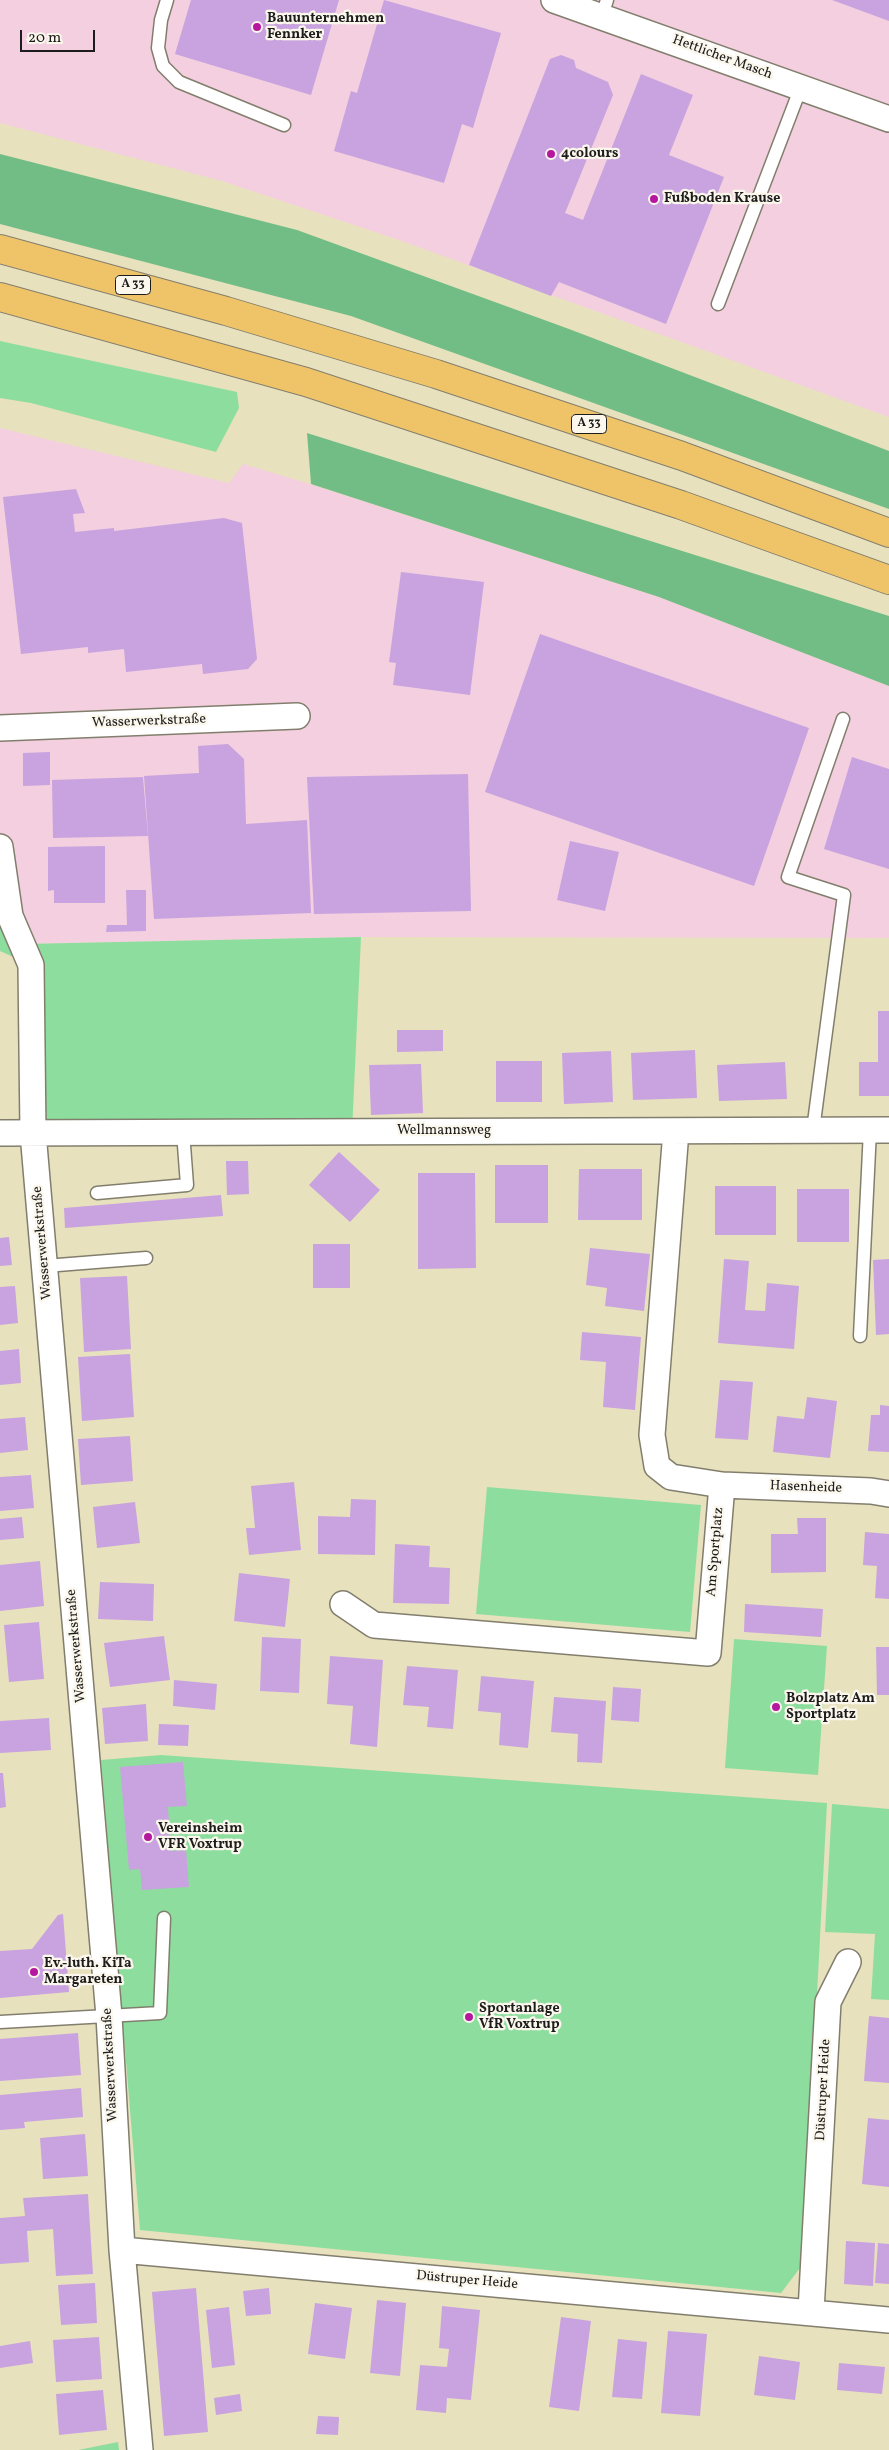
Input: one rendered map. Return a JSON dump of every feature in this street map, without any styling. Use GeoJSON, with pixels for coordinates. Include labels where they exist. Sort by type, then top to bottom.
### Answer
{"type":"FeatureCollection","features":[{"type":"Feature","properties":{"kind":"highway","name":"A 33"},"geometry":{"type":"LineString","coordinates":[[0,249],[275,325],[569,417],[682,456],[889,533]]}},
{"type":"Feature","properties":{"kind":"highway"},"geometry":{"type":"LineString","coordinates":[[0,297],[262,369],[681,505],[889,580]]}},
{"type":"Feature","properties":{"kind":"street","name":"Hettlicher Masch"},"geometry":{"type":"LineString","coordinates":[[554,0],[604,8],[801,87],[889,119]]}},
{"type":"Feature","properties":{"kind":"street","name":"Wasserwerkstraße"},"geometry":{"type":"LineString","coordinates":[[0,728],[297,716]]}},
{"type":"Feature","properties":{"kind":"street","name":"Wasserwerkstraße"},"geometry":{"type":"LineString","coordinates":[[0,847],[10,916],[31,965],[33,1133],[109,2016],[122,2250],[140,2450]]}},
{"type":"Feature","properties":{"kind":"street","name":"Wellmannsweg"},"geometry":{"type":"LineString","coordinates":[[0,1133],[880,1130]]}},
{"type":"Feature","properties":{"kind":"street"},"geometry":{"type":"LineString","coordinates":[[676,1131],[652,1434],[657,1466],[671,1477],[722,1485]]}},
{"type":"Feature","properties":{"kind":"street","name":"Hasenheide"},"geometry":{"type":"LineString","coordinates":[[722,1485],[871,1491],[889,1494]]}},
{"type":"Feature","properties":{"kind":"street","name":"Am Sportplatz"},"geometry":{"type":"LineString","coordinates":[[343,1604],[374,1625],[708,1653],[722,1485]]}},
{"type":"Feature","properties":{"kind":"street","name":"Düstruper Heide"},"geometry":{"type":"LineString","coordinates":[[811,2311],[828,2002],[848,1962]]}},
{"type":"Feature","properties":{"kind":"street","name":"Düstruper Heide"},"geometry":{"type":"LineString","coordinates":[[122,2250],[811,2311],[889,2320]]}},
{"type":"Feature","properties":{"kind":"lane"},"geometry":{"type":"LineString","coordinates":[[167,0],[161,20],[158,48],[163,66],[179,82],[284,125]]}},
{"type":"Feature","properties":{"kind":"lane"},"geometry":{"type":"LineString","coordinates":[[718,304],[801,87]]}},
{"type":"Feature","properties":{"kind":"lane"},"geometry":{"type":"LineString","coordinates":[[813,1130],[844,895],[788,877],[843,719]]}},
{"type":"Feature","properties":{"kind":"lane"},"geometry":{"type":"LineString","coordinates":[[860,1336],[880,1130]]}},
{"type":"Feature","properties":{"kind":"lane"},"geometry":{"type":"LineString","coordinates":[[97,1193],[187,1185],[184,1132]]}},
{"type":"Feature","properties":{"kind":"lane"},"geometry":{"type":"LineString","coordinates":[[45,1266],[146,1258]]}},
{"type":"Feature","properties":{"kind":"lane"},"geometry":{"type":"LineString","coordinates":[[0,2022],[160,2012],[164,1918]]}},
{"type":"Feature","properties":{"kind":"shaded area"},"geometry":{"type":"Polygon","coordinates":[[[0,0],[889,0],[889,417],[396,239],[222,181],[0,123],[0,0]]]}},
{"type":"Feature","properties":{"kind":"shaded area"},"geometry":{"type":"Polygon","coordinates":[[[0,428],[229,483],[243,464],[659,597],[889,686],[889,938],[361,937],[22,944],[0,871],[0,428]]]}},
{"type":"Feature","properties":{"kind":"green space"},"geometry":{"type":"Polygon","coordinates":[[[0,154],[297,230],[569,329],[889,451],[889,509],[351,316],[0,224],[0,154]]]}},
{"type":"Feature","properties":{"kind":"green space"},"geometry":{"type":"Polygon","coordinates":[[[0,341],[237,392],[239,408],[216,452],[31,403],[0,398],[0,341]]]}},
{"type":"Feature","properties":{"kind":"green space"},"geometry":{"type":"Polygon","coordinates":[[[307,433],[889,616],[889,686],[659,597],[311,484],[307,433]]]}},
{"type":"Feature","properties":{"kind":"green space"},"geometry":{"type":"Polygon","coordinates":[[[0,871],[22,944],[361,937],[352,1132],[33,1133],[31,965],[0,951],[0,871]]]}},
{"type":"Feature","properties":{"kind":"green space"},"geometry":{"type":"Polygon","coordinates":[[[487,1487],[701,1505],[690,1632],[476,1614],[487,1487]]]}},
{"type":"Feature","properties":{"kind":"green space","name":"Bolzplatz Am Sportplatz"},"geometry":{"type":"Polygon","coordinates":[[[734,1639],[827,1646],[818,1775],[725,1768],[734,1639]]]}},
{"type":"Feature","properties":{"kind":"green space","name":"Sportanlage VfR Voxtrup"},"geometry":{"type":"Polygon","coordinates":[[[161,1755],[827,1803],[803,2264],[781,2293],[140,2230],[101,1760],[161,1755]]]}},
{"type":"Feature","properties":{"kind":"green space"},"geometry":{"type":"Polygon","coordinates":[[[832,1804],[889,1809],[889,2000],[871,1999],[875,1934],[825,1932],[832,1804]]]}},
{"type":"Feature","properties":{"kind":"green space"},"geometry":{"type":"Polygon","coordinates":[[[118,2442],[119,2450],[78,2450],[118,2442]]]}},
{"type":"Feature","properties":{"kind":"building","name":"Bauunternehmen Fennker"},"geometry":{"type":"Polygon","coordinates":[[[191,0],[339,0],[311,95],[175,54],[191,0]]]}},
{"type":"Feature","properties":{"kind":"building"},"geometry":{"type":"Polygon","coordinates":[[[384,0],[501,33],[473,128],[462,124],[444,183],[334,151],[351,91],[357,93],[384,0]]]}},
{"type":"Feature","properties":{"kind":"building"},"geometry":{"type":"Polygon","coordinates":[[[832,0],[889,0],[889,21],[832,0]]]}},
{"type":"Feature","properties":{"kind":"building"},"geometry":{"type":"Polygon","coordinates":[[[561,55],[574,60],[576,68],[608,82],[613,95],[565,213],[583,220],[641,74],[693,95],[669,155],[724,177],[666,324],[559,282],[551,296],[469,265],[550,59],[561,55]]]}},
{"type":"Feature","properties":{"kind":"building"},"geometry":{"type":"Polygon","coordinates":[[[76,489],[85,513],[73,514],[75,532],[114,528],[114,531],[224,518],[242,523],[257,659],[248,669],[203,674],[202,664],[126,672],[124,649],[88,653],[88,647],[21,654],[3,497],[76,489]]]}},
{"type":"Feature","properties":{"kind":"building"},"geometry":{"type":"Polygon","coordinates":[[[401,572],[484,582],[470,695],[393,685],[396,663],[389,662],[401,572]]]}},
{"type":"Feature","properties":{"kind":"building"},"geometry":{"type":"Polygon","coordinates":[[[540,634],[809,728],[754,886],[485,792],[540,634]]]}},
{"type":"Feature","properties":{"kind":"building"},"geometry":{"type":"Polygon","coordinates":[[[228,744],[244,759],[246,824],[307,820],[311,913],[154,919],[144,776],[199,773],[198,746],[228,744]]]}},
{"type":"Feature","properties":{"kind":"building"},"geometry":{"type":"Polygon","coordinates":[[[50,752],[50,785],[23,786],[23,753],[50,752]]]}},
{"type":"Feature","properties":{"kind":"building"},"geometry":{"type":"Polygon","coordinates":[[[852,757],[889,769],[889,869],[824,849],[852,757]]]}},
{"type":"Feature","properties":{"kind":"building"},"geometry":{"type":"Polygon","coordinates":[[[468,774],[471,911],[314,914],[307,777],[468,774]]]}},
{"type":"Feature","properties":{"kind":"building"},"geometry":{"type":"Polygon","coordinates":[[[143,777],[148,836],[53,838],[52,780],[143,777]]]}},
{"type":"Feature","properties":{"kind":"building"},"geometry":{"type":"Polygon","coordinates":[[[570,841],[619,852],[605,911],[557,900],[570,841]]]}},
{"type":"Feature","properties":{"kind":"building"},"geometry":{"type":"Polygon","coordinates":[[[105,846],[105,903],[54,903],[54,890],[48,891],[48,847],[105,846]]]}},
{"type":"Feature","properties":{"kind":"building"},"geometry":{"type":"Polygon","coordinates":[[[126,890],[146,890],[146,931],[106,932],[107,925],[127,925],[126,890]]]}},
{"type":"Feature","properties":{"kind":"building"},"geometry":{"type":"Polygon","coordinates":[[[878,1011],[889,1011],[889,1096],[859,1096],[859,1062],[878,1062],[878,1011]]]}},
{"type":"Feature","properties":{"kind":"building"},"geometry":{"type":"Polygon","coordinates":[[[397,1030],[443,1030],[443,1051],[397,1052],[397,1030]]]}},
{"type":"Feature","properties":{"kind":"building"},"geometry":{"type":"Polygon","coordinates":[[[695,1050],[697,1098],[633,1100],[631,1053],[695,1050]]]}},
{"type":"Feature","properties":{"kind":"building"},"geometry":{"type":"Polygon","coordinates":[[[611,1051],[613,1102],[564,1104],[562,1053],[611,1051]]]}},
{"type":"Feature","properties":{"kind":"building"},"geometry":{"type":"Polygon","coordinates":[[[496,1061],[542,1061],[542,1102],[496,1102],[496,1061]]]}},
{"type":"Feature","properties":{"kind":"building"},"geometry":{"type":"Polygon","coordinates":[[[785,1062],[787,1099],[719,1101],[717,1065],[785,1062]]]}},
{"type":"Feature","properties":{"kind":"building"},"geometry":{"type":"Polygon","coordinates":[[[421,1064],[423,1113],[371,1115],[369,1065],[421,1064]]]}},
{"type":"Feature","properties":{"kind":"building"},"geometry":{"type":"Polygon","coordinates":[[[339,1152],[380,1190],[350,1222],[309,1185],[339,1152]]]}},
{"type":"Feature","properties":{"kind":"building"},"geometry":{"type":"Polygon","coordinates":[[[226,1161],[248,1161],[249,1194],[227,1195],[226,1161]]]}},
{"type":"Feature","properties":{"kind":"building"},"geometry":{"type":"Polygon","coordinates":[[[495,1165],[548,1165],[548,1223],[495,1223],[495,1165]]]}},
{"type":"Feature","properties":{"kind":"building"},"geometry":{"type":"Polygon","coordinates":[[[579,1169],[642,1169],[642,1220],[578,1220],[579,1169]]]}},
{"type":"Feature","properties":{"kind":"building"},"geometry":{"type":"Polygon","coordinates":[[[418,1173],[475,1173],[476,1268],[418,1269],[418,1173]]]}},
{"type":"Feature","properties":{"kind":"building"},"geometry":{"type":"Polygon","coordinates":[[[715,1186],[776,1186],[776,1235],[715,1235],[715,1186]]]}},
{"type":"Feature","properties":{"kind":"building"},"geometry":{"type":"Polygon","coordinates":[[[797,1189],[849,1189],[849,1242],[797,1242],[797,1189]]]}},
{"type":"Feature","properties":{"kind":"building"},"geometry":{"type":"Polygon","coordinates":[[[221,1195],[223,1216],[65,1228],[64,1208],[221,1195]]]}},
{"type":"Feature","properties":{"kind":"building"},"geometry":{"type":"Polygon","coordinates":[[[9,1237],[12,1265],[0,1266],[0,1238],[9,1237]]]}},
{"type":"Feature","properties":{"kind":"building"},"geometry":{"type":"Polygon","coordinates":[[[313,1244],[350,1244],[350,1288],[313,1288],[313,1244]]]}},
{"type":"Feature","properties":{"kind":"building"},"geometry":{"type":"Polygon","coordinates":[[[590,1248],[650,1254],[644,1311],[605,1306],[607,1288],[586,1285],[590,1248]]]}},
{"type":"Feature","properties":{"kind":"building"},"geometry":{"type":"Polygon","coordinates":[[[724,1259],[749,1261],[745,1310],[765,1311],[767,1283],[799,1286],[794,1349],[718,1343],[724,1259]]]}},
{"type":"Feature","properties":{"kind":"building"},"geometry":{"type":"Polygon","coordinates":[[[889,1259],[889,1334],[876,1335],[873,1260],[889,1259]]]}},
{"type":"Feature","properties":{"kind":"building"},"geometry":{"type":"Polygon","coordinates":[[[127,1276],[131,1349],[84,1352],[80,1278],[127,1276]]]}},
{"type":"Feature","properties":{"kind":"building"},"geometry":{"type":"Polygon","coordinates":[[[15,1286],[18,1323],[0,1325],[0,1287],[15,1286]]]}},
{"type":"Feature","properties":{"kind":"building"},"geometry":{"type":"Polygon","coordinates":[[[582,1332],[641,1337],[635,1410],[603,1407],[606,1362],[580,1360],[582,1332]]]}},
{"type":"Feature","properties":{"kind":"building"},"geometry":{"type":"Polygon","coordinates":[[[19,1349],[21,1383],[0,1385],[0,1351],[19,1349]]]}},
{"type":"Feature","properties":{"kind":"building"},"geometry":{"type":"Polygon","coordinates":[[[130,1354],[134,1417],[82,1421],[78,1357],[130,1354]]]}},
{"type":"Feature","properties":{"kind":"building"},"geometry":{"type":"Polygon","coordinates":[[[720,1380],[753,1382],[748,1440],[715,1438],[720,1380]]]}},
{"type":"Feature","properties":{"kind":"building"},"geometry":{"type":"Polygon","coordinates":[[[807,1397],[837,1401],[830,1458],[773,1452],[777,1416],[804,1419],[807,1397]]]}},
{"type":"Feature","properties":{"kind":"building"},"geometry":{"type":"Polygon","coordinates":[[[880,1405],[889,1406],[889,1452],[868,1451],[871,1415],[880,1415],[880,1405]]]}},
{"type":"Feature","properties":{"kind":"building"},"geometry":{"type":"Polygon","coordinates":[[[25,1417],[28,1450],[0,1453],[0,1419],[25,1417]]]}},
{"type":"Feature","properties":{"kind":"building"},"geometry":{"type":"Polygon","coordinates":[[[130,1436],[133,1481],[81,1485],[78,1439],[130,1436]]]}},
{"type":"Feature","properties":{"kind":"building"},"geometry":{"type":"Polygon","coordinates":[[[31,1475],[34,1508],[0,1511],[0,1477],[31,1475]]]}},
{"type":"Feature","properties":{"kind":"building"},"geometry":{"type":"Polygon","coordinates":[[[294,1482],[301,1550],[249,1555],[246,1528],[255,1528],[251,1486],[294,1482]]]}},
{"type":"Feature","properties":{"kind":"building"},"geometry":{"type":"Polygon","coordinates":[[[351,1499],[376,1500],[375,1555],[318,1554],[318,1516],[350,1517],[351,1499]]]}},
{"type":"Feature","properties":{"kind":"building"},"geometry":{"type":"Polygon","coordinates":[[[135,1502],[140,1543],[97,1548],[93,1507],[135,1502]]]}},
{"type":"Feature","properties":{"kind":"building"},"geometry":{"type":"Polygon","coordinates":[[[22,1517],[24,1538],[0,1540],[0,1519],[22,1517]]]}},
{"type":"Feature","properties":{"kind":"building"},"geometry":{"type":"Polygon","coordinates":[[[797,1518],[826,1518],[826,1572],[771,1573],[771,1534],[798,1534],[797,1518]]]}},
{"type":"Feature","properties":{"kind":"building"},"geometry":{"type":"Polygon","coordinates":[[[865,1532],[889,1534],[889,1599],[875,1598],[877,1566],[863,1565],[865,1532]]]}},
{"type":"Feature","properties":{"kind":"building"},"geometry":{"type":"Polygon","coordinates":[[[395,1544],[430,1546],[429,1567],[450,1568],[449,1604],[393,1603],[395,1544]]]}},
{"type":"Feature","properties":{"kind":"building"},"geometry":{"type":"Polygon","coordinates":[[[40,1561],[44,1606],[0,1611],[0,1565],[40,1561]]]}},
{"type":"Feature","properties":{"kind":"building"},"geometry":{"type":"Polygon","coordinates":[[[239,1573],[290,1579],[285,1627],[234,1621],[239,1573]]]}},
{"type":"Feature","properties":{"kind":"building"},"geometry":{"type":"Polygon","coordinates":[[[100,1582],[154,1584],[153,1621],[98,1619],[100,1582]]]}},
{"type":"Feature","properties":{"kind":"building"},"geometry":{"type":"Polygon","coordinates":[[[745,1604],[823,1609],[821,1637],[744,1632],[745,1604]]]}},
{"type":"Feature","properties":{"kind":"building"},"geometry":{"type":"Polygon","coordinates":[[[39,1622],[44,1679],[9,1682],[4,1625],[39,1622]]]}},
{"type":"Feature","properties":{"kind":"building"},"geometry":{"type":"Polygon","coordinates":[[[164,1636],[170,1680],[110,1687],[104,1643],[164,1636]]]}},
{"type":"Feature","properties":{"kind":"building"},"geometry":{"type":"Polygon","coordinates":[[[262,1637],[301,1639],[299,1693],[260,1691],[262,1637]]]}},
{"type":"Feature","properties":{"kind":"building"},"geometry":{"type":"Polygon","coordinates":[[[876,1647],[889,1647],[889,1695],[877,1695],[876,1647]]]}},
{"type":"Feature","properties":{"kind":"building"},"geometry":{"type":"Polygon","coordinates":[[[330,1656],[383,1660],[377,1747],[350,1744],[353,1706],[327,1704],[330,1656]]]}},
{"type":"Feature","properties":{"kind":"building"},"geometry":{"type":"Polygon","coordinates":[[[407,1666],[458,1670],[453,1729],[427,1727],[429,1707],[403,1705],[407,1666]]]}},
{"type":"Feature","properties":{"kind":"building"},"geometry":{"type":"Polygon","coordinates":[[[481,1676],[534,1681],[528,1748],[499,1745],[501,1713],[478,1711],[481,1676]]]}},
{"type":"Feature","properties":{"kind":"building"},"geometry":{"type":"Polygon","coordinates":[[[174,1680],[217,1684],[215,1710],[173,1706],[174,1680]]]}},
{"type":"Feature","properties":{"kind":"building"},"geometry":{"type":"Polygon","coordinates":[[[613,1687],[641,1689],[639,1722],[611,1720],[613,1687]]]}},
{"type":"Feature","properties":{"kind":"building"},"geometry":{"type":"Polygon","coordinates":[[[554,1697],[606,1701],[602,1763],[577,1762],[578,1734],[551,1732],[554,1697]]]}},
{"type":"Feature","properties":{"kind":"building"},"geometry":{"type":"Polygon","coordinates":[[[146,1704],[148,1741],[105,1744],[102,1708],[146,1704]]]}},
{"type":"Feature","properties":{"kind":"building"},"geometry":{"type":"Polygon","coordinates":[[[49,1718],[51,1750],[0,1753],[0,1721],[49,1718]]]}},
{"type":"Feature","properties":{"kind":"building"},"geometry":{"type":"Polygon","coordinates":[[[159,1724],[189,1725],[188,1746],[158,1745],[159,1724]]]}},
{"type":"Feature","properties":{"kind":"building","name":"Vereinsheim VFR Voxtrup"},"geometry":{"type":"Polygon","coordinates":[[[183,1762],[187,1806],[168,1807],[171,1851],[186,1850],[189,1887],[142,1890],[140,1869],[129,1870],[120,1767],[183,1762]]]}},
{"type":"Feature","properties":{"kind":"building"},"geometry":{"type":"Polygon","coordinates":[[[0,1773],[3,1773],[6,1807],[0,1808],[0,1773]]]}},
{"type":"Feature","properties":{"kind":"building","name":"Ev.-luth. KiTa Margareten"},"geometry":{"type":"Polygon","coordinates":[[[63,1914],[69,1992],[0,1998],[0,1951],[32,1949],[58,1915],[63,1914]]]}},
{"type":"Feature","properties":{"kind":"building"},"geometry":{"type":"Polygon","coordinates":[[[869,2016],[889,2018],[889,2083],[864,2081],[869,2016]]]}},
{"type":"Feature","properties":{"kind":"building"},"geometry":{"type":"Polygon","coordinates":[[[78,2033],[81,2075],[0,2081],[0,2039],[78,2033]]]}},
{"type":"Feature","properties":{"kind":"building"},"geometry":{"type":"Polygon","coordinates":[[[81,2088],[83,2117],[24,2122],[25,2128],[0,2130],[0,2095],[81,2088]]]}},
{"type":"Feature","properties":{"kind":"building"},"geometry":{"type":"Polygon","coordinates":[[[868,2118],[889,2120],[889,2187],[862,2184],[868,2118]]]}},
{"type":"Feature","properties":{"kind":"building"},"geometry":{"type":"Polygon","coordinates":[[[85,2134],[88,2176],[43,2179],[40,2138],[85,2134]]]}},
{"type":"Feature","properties":{"kind":"building"},"geometry":{"type":"Polygon","coordinates":[[[88,2194],[93,2274],[56,2276],[53,2229],[27,2231],[29,2262],[0,2264],[0,2218],[25,2216],[23,2198],[88,2194]]]}},
{"type":"Feature","properties":{"kind":"building"},"geometry":{"type":"Polygon","coordinates":[[[846,2241],[875,2243],[873,2286],[844,2284],[846,2241]]]}},
{"type":"Feature","properties":{"kind":"building"},"geometry":{"type":"Polygon","coordinates":[[[878,2243],[889,2244],[889,2284],[875,2283],[878,2243]]]}},
{"type":"Feature","properties":{"kind":"building"},"geometry":{"type":"Polygon","coordinates":[[[95,2283],[97,2323],[61,2325],[58,2285],[95,2283]]]}},
{"type":"Feature","properties":{"kind":"building"},"geometry":{"type":"Polygon","coordinates":[[[196,2288],[208,2432],[164,2436],[152,2292],[196,2288]]]}},
{"type":"Feature","properties":{"kind":"building"},"geometry":{"type":"Polygon","coordinates":[[[269,2288],[271,2314],[246,2316],[243,2291],[269,2288]]]}},
{"type":"Feature","properties":{"kind":"building"},"geometry":{"type":"Polygon","coordinates":[[[377,2300],[406,2303],[400,2376],[370,2373],[377,2300]]]}},
{"type":"Feature","properties":{"kind":"building"},"geometry":{"type":"Polygon","coordinates":[[[315,2303],[352,2308],[345,2359],[308,2354],[315,2303]]]}},
{"type":"Feature","properties":{"kind":"building"},"geometry":{"type":"Polygon","coordinates":[[[442,2306],[480,2310],[471,2400],[447,2398],[446,2413],[416,2410],[420,2365],[447,2367],[449,2349],[439,2348],[442,2306]]]}},
{"type":"Feature","properties":{"kind":"building"},"geometry":{"type":"Polygon","coordinates":[[[229,2307],[235,2365],[212,2368],[206,2310],[229,2307]]]}},
{"type":"Feature","properties":{"kind":"building"},"geometry":{"type":"Polygon","coordinates":[[[561,2317],[591,2321],[579,2411],[549,2407],[561,2317]]]}},
{"type":"Feature","properties":{"kind":"building"},"geometry":{"type":"Polygon","coordinates":[[[668,2331],[707,2334],[700,2416],[661,2413],[668,2331]]]}},
{"type":"Feature","properties":{"kind":"building"},"geometry":{"type":"Polygon","coordinates":[[[99,2337],[102,2379],[56,2382],[53,2340],[99,2337]]]}},
{"type":"Feature","properties":{"kind":"building"},"geometry":{"type":"Polygon","coordinates":[[[618,2339],[647,2342],[642,2399],[612,2397],[618,2339]]]}},
{"type":"Feature","properties":{"kind":"building"},"geometry":{"type":"Polygon","coordinates":[[[30,2341],[33,2363],[0,2368],[0,2346],[30,2341]]]}},
{"type":"Feature","properties":{"kind":"building"},"geometry":{"type":"Polygon","coordinates":[[[759,2356],[800,2362],[795,2400],[754,2395],[759,2356]]]}},
{"type":"Feature","properties":{"kind":"building"},"geometry":{"type":"Polygon","coordinates":[[[839,2363],[885,2367],[882,2394],[837,2390],[839,2363]]]}},
{"type":"Feature","properties":{"kind":"building"},"geometry":{"type":"Polygon","coordinates":[[[103,2390],[107,2430],[59,2435],[56,2394],[103,2390]]]}},
{"type":"Feature","properties":{"kind":"building"},"geometry":{"type":"Polygon","coordinates":[[[240,2394],[242,2411],[216,2415],[214,2398],[240,2394]]]}},
{"type":"Feature","properties":{"kind":"building"},"geometry":{"type":"Polygon","coordinates":[[[318,2416],[339,2417],[338,2435],[316,2434],[318,2416]]]}},
{"type":"Feature","properties":{"kind":"place","name":"Bauunternehmen Fennker"},"geometry":{"type":"Point","coordinates":[257,27]}},
{"type":"Feature","properties":{"kind":"place","name":"4colours"},"geometry":{"type":"Point","coordinates":[551,154]}},
{"type":"Feature","properties":{"kind":"place","name":"Fußboden Krause"},"geometry":{"type":"Point","coordinates":[654,199]}},
{"type":"Feature","properties":{"kind":"place","name":"Bolzplatz Am Sportplatz"},"geometry":{"type":"Point","coordinates":[776,1707]}},
{"type":"Feature","properties":{"kind":"place","name":"Vereinsheim VFR Voxtrup"},"geometry":{"type":"Point","coordinates":[148,1837]}},
{"type":"Feature","properties":{"kind":"place","name":"Ev.-luth. KiTa Margareten"},"geometry":{"type":"Point","coordinates":[34,1972]}},
{"type":"Feature","properties":{"kind":"place","name":"Sportanlage VfR Voxtrup"},"geometry":{"type":"Point","coordinates":[469,2017]}}]}
